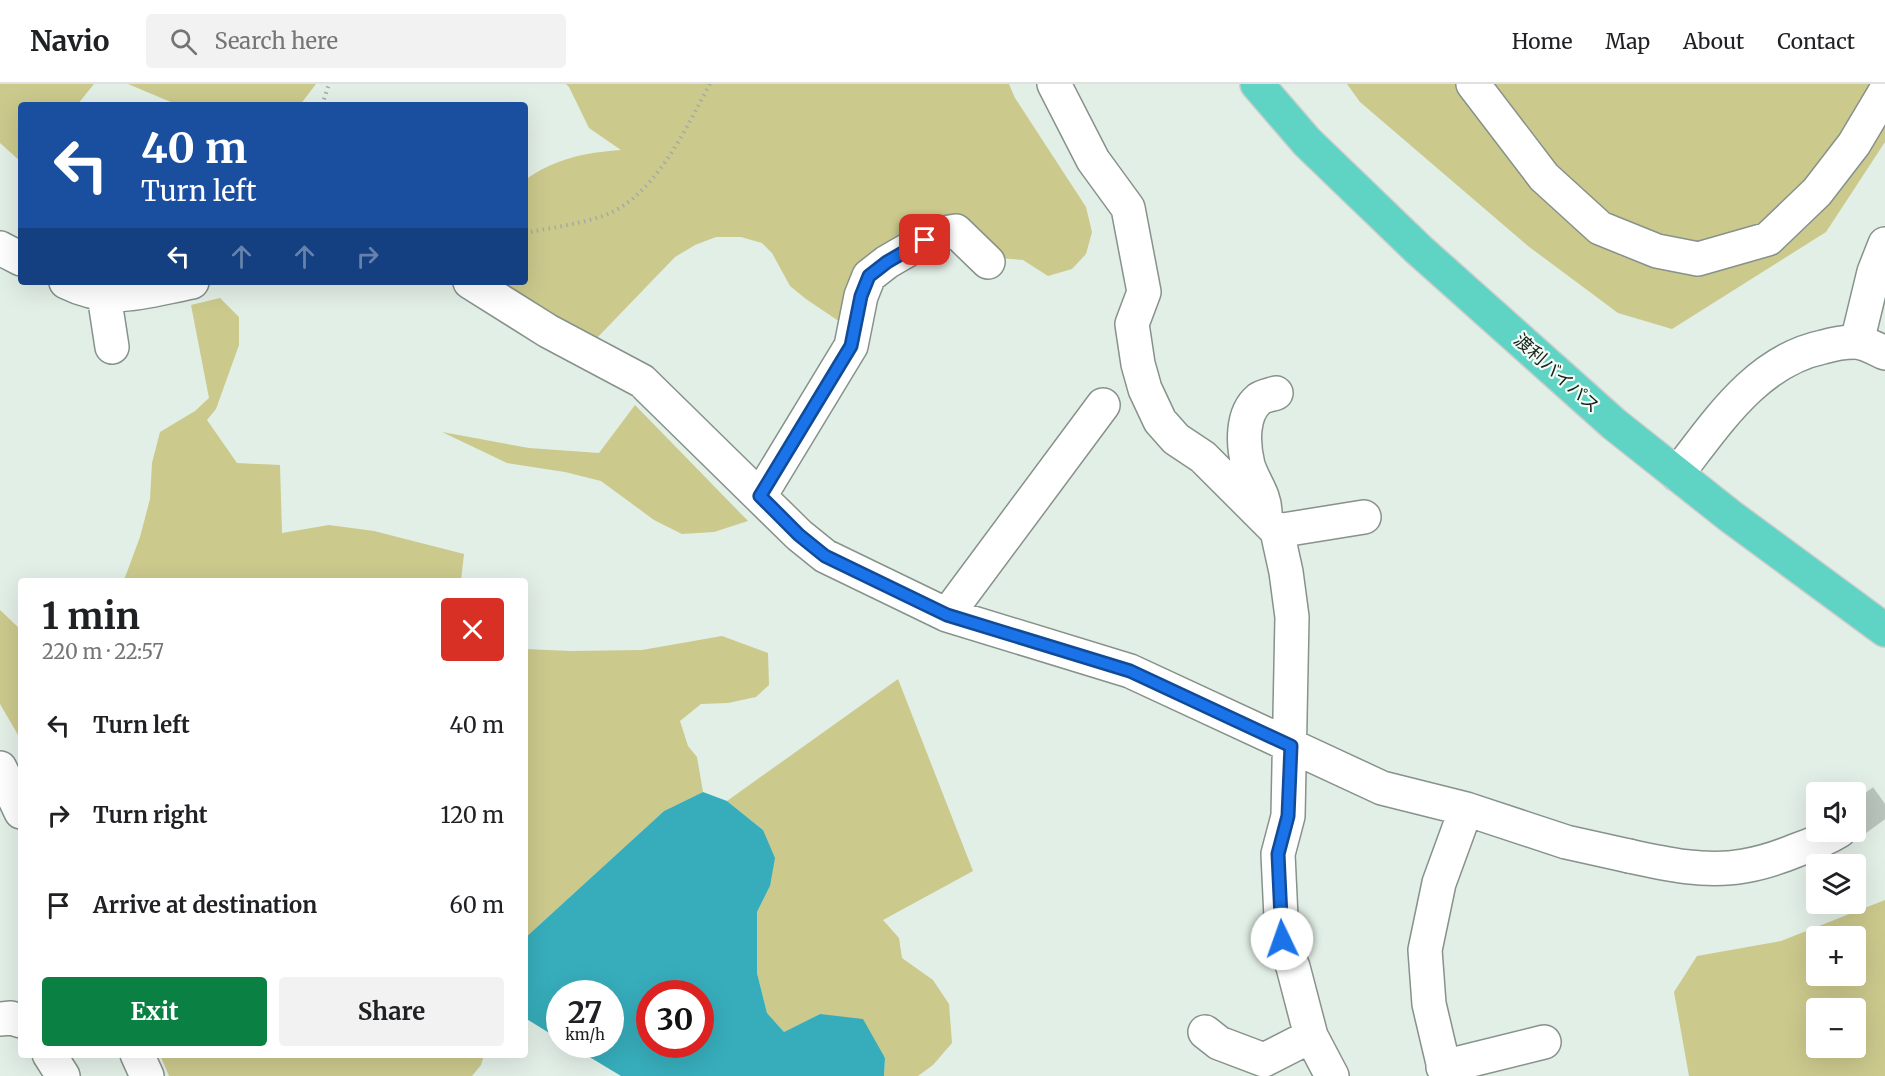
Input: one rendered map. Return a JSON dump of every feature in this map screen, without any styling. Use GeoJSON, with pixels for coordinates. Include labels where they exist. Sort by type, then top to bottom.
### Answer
{"type":"FeatureCollection","features":[{"type":"Feature","properties":{"kind":"highway","name":"渡利バイパス"},"geometry":{"type":"LineString","coordinates":[[1257,84],[1307,142],[1418,249],[1614,424],[1730,516],[1885,630]]}},
{"type":"Feature","properties":{"kind":"street"},"geometry":{"type":"LineString","coordinates":[[1054,84],[1093,160],[1128,208],[1144,292],[1132,324],[1138,364],[1145,389],[1160,421],[1176,439],[1203,457],[1271,524],[1364,517]]}},
{"type":"Feature","properties":{"kind":"street"},"geometry":{"type":"LineString","coordinates":[[1473,84],[1544,177],[1600,228],[1657,251],[1698,260],[1768,239],[1817,192],[1854,144],[1885,92]]}},
{"type":"Feature","properties":{"kind":"street"},"geometry":{"type":"LineString","coordinates":[[760,496],[851,346],[861,296],[869,276],[887,262],[925,240],[956,231],[988,262]]}},
{"type":"Feature","properties":{"kind":"street"},"geometry":{"type":"LineString","coordinates":[[1677,474],[1723,415],[1761,375],[1785,360],[1808,350],[1871,347],[1874,273],[1885,244]]}},
{"type":"Feature","properties":{"kind":"street"},"geometry":{"type":"LineString","coordinates":[[0,248],[18,257]]}},
{"type":"Feature","properties":{"kind":"street"},"geometry":{"type":"LineString","coordinates":[[72,285],[104,295],[140,294],[174,285]]}},
{"type":"Feature","properties":{"kind":"street"},"geometry":{"type":"LineString","coordinates":[[475,285],[548,331],[642,381],[799,535],[825,556],[947,615],[1130,671],[1382,788],[1466,809],[1566,842],[1668,865],[1714,868],[1743,867],[1777,858],[1817,842]]}},
{"type":"Feature","properties":{"kind":"street"},"geometry":{"type":"LineString","coordinates":[[104,295],[112,347]]}},
{"type":"Feature","properties":{"kind":"street"},"geometry":{"type":"LineString","coordinates":[[1276,393],[1260,398],[1250,409],[1244,430],[1248,465],[1265,502],[1286,572],[1292,617],[1288,816],[1278,854],[1282,939],[1293,967],[1311,1036],[1332,1076]]}},
{"type":"Feature","properties":{"kind":"street"},"geometry":{"type":"LineString","coordinates":[[947,615],[1103,405]]}},
{"type":"Feature","properties":{"kind":"street"},"geometry":{"type":"LineString","coordinates":[[0,768],[18,806]]}},
{"type":"Feature","properties":{"kind":"street"},"geometry":{"type":"LineString","coordinates":[[1466,809],[1439,884],[1425,950],[1429,1004],[1445,1072],[1544,1042]]}},
{"type":"Feature","properties":{"kind":"street"},"geometry":{"type":"LineString","coordinates":[[0,1019],[18,1020]]}},
{"type":"Feature","properties":{"kind":"street"},"geometry":{"type":"LineString","coordinates":[[1204,1032],[1219,1043],[1264,1060],[1311,1036]]}},
{"type":"Feature","properties":{"kind":"street"},"geometry":{"type":"LineString","coordinates":[[51,1058],[63,1076]]}},
{"type":"Feature","properties":{"kind":"street"},"geometry":{"type":"LineString","coordinates":[[139,1058],[147,1076]]}},
{"type":"Feature","properties":{"kind":"path"},"geometry":{"type":"LineString","coordinates":[[323,102],[329,84]]}},
{"type":"Feature","properties":{"kind":"path"},"geometry":{"type":"LineString","coordinates":[[528,232],[599,218],[634,199],[670,157],[710,84]]}},
{"type":"Feature","properties":{"kind":"shaded area"},"geometry":{"type":"Polygon","coordinates":[[[0,84],[94,84],[79,102],[18,102],[18,159],[0,143],[0,84]]]}},
{"type":"Feature","properties":{"kind":"shaded area"},"geometry":{"type":"Polygon","coordinates":[[[128,84],[316,84],[302,102],[171,102],[128,84]]]}},
{"type":"Feature","properties":{"kind":"shaded area"},"geometry":{"type":"Polygon","coordinates":[[[566,84],[1009,84],[1015,98],[1086,207],[1092,232],[1086,254],[1072,269],[1048,276],[1023,260],[999,258],[929,229],[846,326],[790,286],[772,253],[762,243],[741,237],[716,237],[695,245],[675,257],[595,340],[500,285],[528,285],[528,178],[548,166],[571,158],[621,150],[589,128],[566,84]]]}},
{"type":"Feature","properties":{"kind":"shaded area"},"geometry":{"type":"Polygon","coordinates":[[[1347,84],[1885,84],[1885,142],[1826,232],[1672,329],[1618,313],[1528,246],[1360,102],[1347,84]]]}},
{"type":"Feature","properties":{"kind":"shaded area"},"geometry":{"type":"Polygon","coordinates":[[[220,298],[239,317],[239,345],[216,409],[207,420],[237,463],[280,465],[282,533],[329,525],[374,531],[464,554],[461,578],[125,578],[140,537],[150,499],[152,463],[160,432],[195,411],[209,398],[191,305],[220,298]]]}},
{"type":"Feature","properties":{"kind":"shaded area"},"geometry":{"type":"Polygon","coordinates":[[[635,405],[748,521],[714,532],[682,534],[654,520],[601,481],[565,472],[507,463],[442,432],[529,448],[599,453],[635,405]]]}},
{"type":"Feature","properties":{"kind":"shaded area"},"geometry":{"type":"Polygon","coordinates":[[[0,610],[18,627],[18,735],[0,704],[0,610]]]}},
{"type":"Feature","properties":{"kind":"shaded area"},"geometry":{"type":"Polygon","coordinates":[[[722,636],[768,653],[769,685],[756,697],[728,703],[701,704],[680,721],[688,746],[697,757],[703,792],[664,811],[528,935],[528,649],[642,650],[722,636]]]}},
{"type":"Feature","properties":{"kind":"shaded area"},"geometry":{"type":"Polygon","coordinates":[[[898,679],[973,871],[883,920],[899,938],[902,958],[933,980],[949,1004],[952,1043],[933,1065],[918,1076],[884,1076],[885,1057],[820,1014],[784,1032],[767,1013],[757,973],[757,912],[770,886],[763,830],[727,801],[898,679]]]}},
{"type":"Feature","properties":{"kind":"shaded area"},"geometry":{"type":"Polygon","coordinates":[[[1885,900],[1885,1076],[1689,1076],[1674,992],[1697,956],[1781,941],[1806,931],[1806,986],[1866,986],[1866,926],[1819,926],[1849,914],[1866,914],[1866,907],[1885,900]]]}},
{"type":"Feature","properties":{"kind":"shaded area"},"geometry":{"type":"Polygon","coordinates":[[[161,1058],[483,1058],[481,1065],[472,1076],[169,1076],[161,1058]]]}},
{"type":"Feature","properties":{"kind":"water"},"geometry":{"type":"Polygon","coordinates":[[[703,792],[727,801],[763,830],[775,858],[770,886],[757,912],[757,973],[767,1013],[784,1032],[820,1014],[863,1019],[885,1058],[884,1076],[621,1076],[591,1058],[624,1058],[624,980],[546,980],[546,1031],[528,1020],[528,935],[664,811],[703,792]]]}},
{"type":"Feature","properties":{"kind":"tunnel"},"geometry":{"type":"LineString","coordinates":[[1866,813],[1885,799]]}},
{"type":"Feature","properties":{"kind":"route"},"geometry":{"type":"LineString","coordinates":[[925,240],[887,262],[869,276],[861,296],[851,346],[760,496],[799,535],[825,556],[847,568],[947,615],[1130,671],[1291,746],[1288,816],[1278,854],[1282,939]]}}]}
